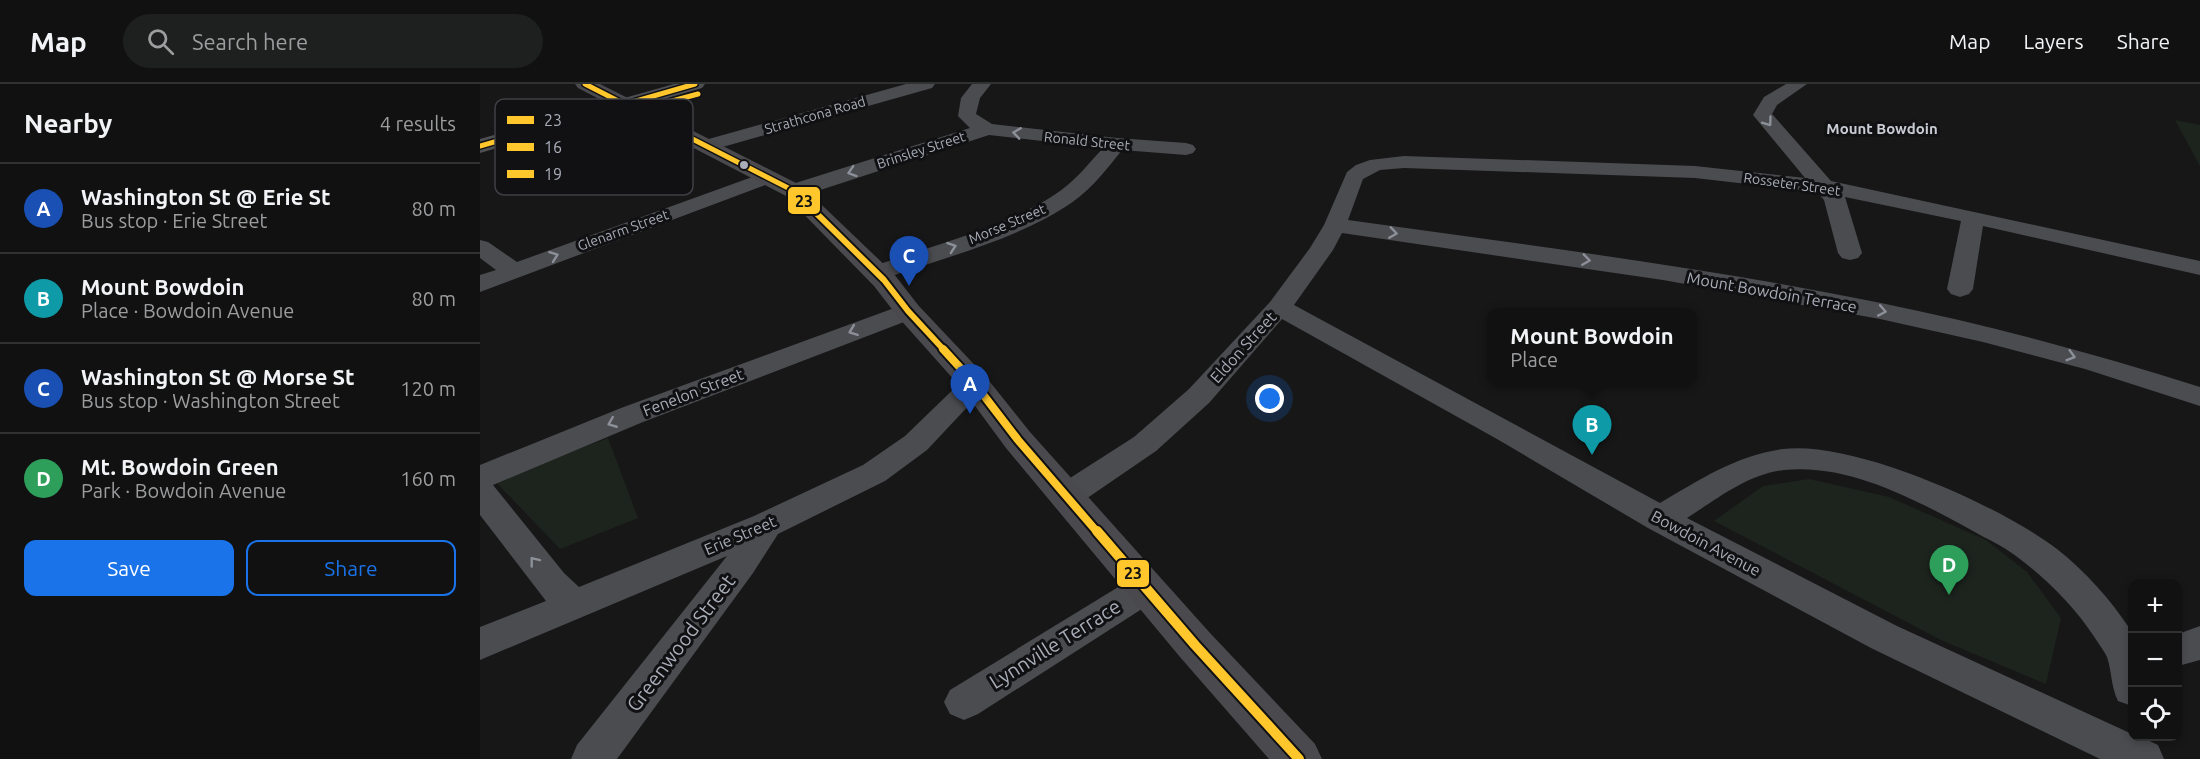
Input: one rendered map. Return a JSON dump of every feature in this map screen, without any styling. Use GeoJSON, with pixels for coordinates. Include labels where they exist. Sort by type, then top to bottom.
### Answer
{"type":"FeatureCollection","features":[{"type":"Feature","properties":{"kind":"main road"},"geometry":{"type":"LineString","coordinates":[[585,84],[616,99]]}},
{"type":"Feature","properties":{"kind":"main road"},"geometry":{"type":"LineString","coordinates":[[620,99],[655,84]]}},
{"type":"Feature","properties":{"kind":"main road"},"geometry":{"type":"LineString","coordinates":[[623,99],[695,84]]}},
{"type":"Feature","properties":{"kind":"main road"},"geometry":{"type":"LineString","coordinates":[[480,133],[495,129]]}},
{"type":"Feature","properties":{"kind":"main road"},"geometry":{"type":"LineString","coordinates":[[693,140],[794,191],[877,273],[1195,645],[1299,759]]}},
{"type":"Feature","properties":{"kind":"main road"},"geometry":{"type":"LineString","coordinates":[[480,146],[495,141]]}},
{"type":"Feature","properties":{"kind":"street","name":"Strathcona Road"},"geometry":{"type":"LineString","coordinates":[[705,146],[926,84]]}},
{"type":"Feature","properties":{"kind":"street","name":"Brinsley Street"},"geometry":{"type":"LineString","coordinates":[[982,84],[972,94],[967,104],[967,116],[976,124],[988,129]]}},
{"type":"Feature","properties":{"kind":"street"},"geometry":{"type":"LineString","coordinates":[[1798,84],[1768,103],[1762,109],[1762,115],[1835,199],[1850,253]]}},
{"type":"Feature","properties":{"kind":"street","name":"Brinsley Street"},"geometry":{"type":"LineString","coordinates":[[794,191],[988,129]]}},
{"type":"Feature","properties":{"kind":"street","name":"Ronald Street"},"geometry":{"type":"LineString","coordinates":[[988,129],[1117,144],[1186,149]]}},
{"type":"Feature","properties":{"kind":"street","name":"Morse Street"},"geometry":{"type":"LineString","coordinates":[[877,273],[999,230],[1037,213],[1067,196],[1089,177],[1117,144]]}},
{"type":"Feature","properties":{"kind":"street","name":"Rosseter Street"},"geometry":{"type":"LineString","coordinates":[[1376,164],[1404,162],[1695,172],[1822,186],[1973,216],[2200,268]]}},
{"type":"Feature","properties":{"kind":"street","name":"Eldon Street"},"geometry":{"type":"LineString","coordinates":[[1068,495],[1145,444],[1199,396],[1279,307],[1321,250],[1335,225],[1354,176],[1363,169],[1376,164]]}},
{"type":"Feature","properties":{"kind":"street","name":"Glenarm Street"},"geometry":{"type":"LineString","coordinates":[[480,284],[766,178]]}},
{"type":"Feature","properties":{"kind":"street"},"geometry":{"type":"LineString","coordinates":[[1960,289],[1973,216]]}},
{"type":"Feature","properties":{"kind":"street","name":"Mount Bowdoin Terrace"},"geometry":{"type":"LineString","coordinates":[[1335,225],[1602,263],[1897,314],[2034,345],[2200,397]]}},
{"type":"Feature","properties":{"kind":"street"},"geometry":{"type":"LineString","coordinates":[[480,247],[513,271]]}},
{"type":"Feature","properties":{"kind":"street","name":"Bowdoin Avenue"},"geometry":{"type":"LineString","coordinates":[[1279,307],[1508,432],[1660,519],[1884,638],[2136,750]]}},
{"type":"Feature","properties":{"kind":"street","name":"Fenelon Street"},"geometry":{"type":"LineString","coordinates":[[480,477],[632,415],[908,311]]}},
{"type":"Feature","properties":{"kind":"street","name":"Erie Street"},"geometry":{"type":"LineString","coordinates":[[480,644],[766,525],[874,473],[985,397]]}},
{"type":"Feature","properties":{"kind":"street"},"geometry":{"type":"LineString","coordinates":[[1660,519],[1759,463],[1788,458],[1834,462],[1891,478],[1967,513],[2030,547],[2081,591],[2113,631],[2128,663]]}},
{"type":"Feature","properties":{"kind":"street"},"geometry":{"type":"LineString","coordinates":[[480,492],[551,583],[573,604]]}},
{"type":"Feature","properties":{"kind":"street","name":"Greenwood Street"},"geometry":{"type":"LineString","coordinates":[[592,759],[734,573],[766,525]]}},
{"type":"Feature","properties":{"kind":"street","name":"Lynnville Terrace"},"geometry":{"type":"LineString","coordinates":[[964,702],[1146,588]]}},
{"type":"Feature","properties":{"kind":"street"},"geometry":{"type":"LineString","coordinates":[[2182,650],[2200,642]]}},
{"type":"Feature","properties":{"kind":"shaded area"},"geometry":{"type":"Polygon","coordinates":[[[2175,120],[2200,125],[2200,166],[2175,120]]]}},
{"type":"Feature","properties":{"kind":"shaded area"},"geometry":{"type":"Polygon","coordinates":[[[608,438],[638,518],[560,549],[495,481],[608,438]]]}},
{"type":"Feature","properties":{"kind":"shaded area"},"geometry":{"type":"Polygon","coordinates":[[[1809,479],[1889,497],[1986,540],[2027,572],[2061,618],[2046,684],[1941,640],[1714,521],[1763,486],[1809,479]]]}},
{"type":"Feature","properties":{"kind":"transit line","name":"23"},"geometry":{"type":"LineString","coordinates":[[585,84],[614,99]]}},
{"type":"Feature","properties":{"kind":"transit line","name":"16"},"geometry":{"type":"LineString","coordinates":[[643,99],[695,84]]}},
{"type":"Feature","properties":{"kind":"transit line","name":"19"},"geometry":{"type":"LineString","coordinates":[[680,99],[698,94]]}},
{"type":"Feature","properties":{"kind":"transit line","name":"23"},"geometry":{"type":"LineString","coordinates":[[693,139],[794,191],[884,280],[908,311],[975,384],[1018,440],[1195,645],[1299,759]]}},
{"type":"Feature","properties":{"kind":"transit line","name":"16"},"geometry":{"type":"LineString","coordinates":[[480,146],[495,142]]}},
{"type":"Feature","properties":{"kind":"place","name":"Washington St @ Morse St"},"geometry":{"type":"Point","coordinates":[909,286]}},
{"type":"Feature","properties":{"kind":"place","name":"Washington St @ Erie St"},"geometry":{"type":"Point","coordinates":[970,414]}},
{"type":"Feature","properties":{"kind":"place","name":"Mount Bowdoin"},"geometry":{"type":"Point","coordinates":[1592,455]}},
{"type":"Feature","properties":{"kind":"place","name":"Mt. Bowdoin Green"},"geometry":{"type":"Point","coordinates":[1949,595]}},
{"type":"Feature","properties":{"kind":"district","name":"Mount Bowdoin"},"geometry":{"type":"Point","coordinates":[1882,129]}}]}
